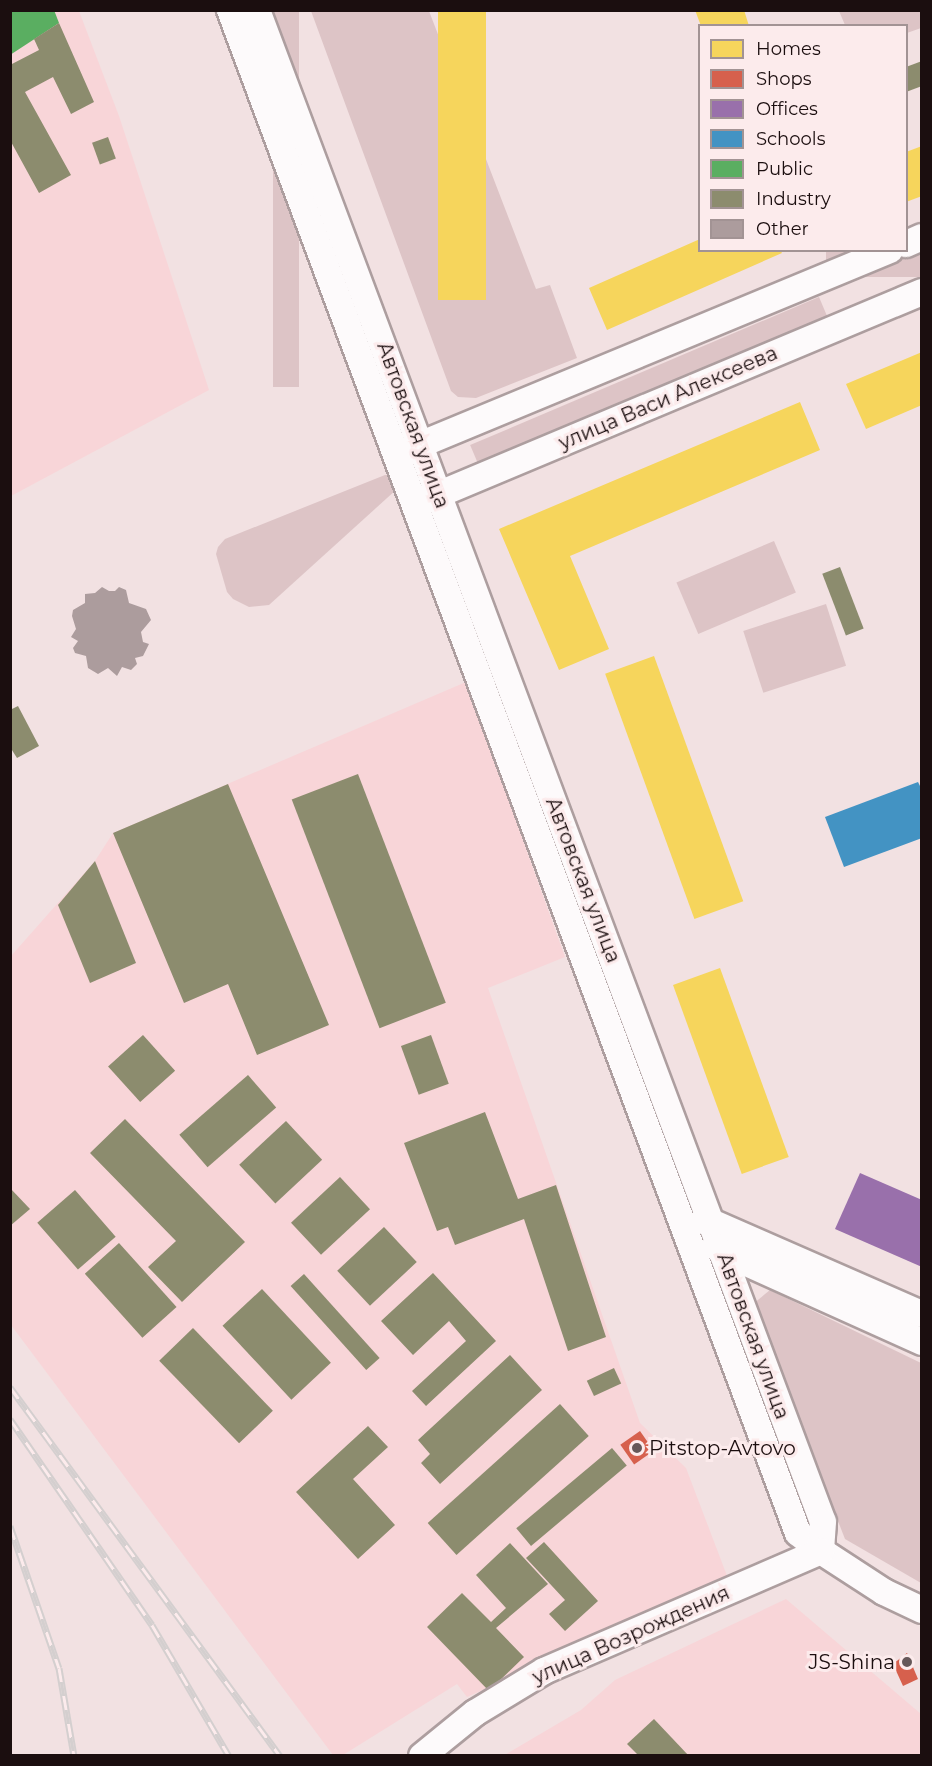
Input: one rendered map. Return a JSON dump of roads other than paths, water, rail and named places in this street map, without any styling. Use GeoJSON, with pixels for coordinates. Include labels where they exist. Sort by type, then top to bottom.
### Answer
{"type":"FeatureCollection","features":[{"type":"Feature","properties":{"kind":"street","name":"Автовская улица"},"geometry":{"type":"LineString","coordinates":[[230,10],[798,1533],[820,1551]]}},
{"type":"Feature","properties":{"kind":"street","name":"Автовская улица"},"geometry":{"type":"LineString","coordinates":[[257,10],[823,1522],[820,1551]]}},
{"type":"Feature","properties":{"kind":"street"},"geometry":{"type":"LineString","coordinates":[[396,454],[885,252]]}},
{"type":"Feature","properties":{"kind":"street","name":"улица Васи Алексеева"},"geometry":{"type":"LineString","coordinates":[[415,505],[921,292]]}},
{"type":"Feature","properties":{"kind":"street"},"geometry":{"type":"LineString","coordinates":[[681,1220],[711,1222],[921,1314]]}},
{"type":"Feature","properties":{"kind":"street"},"geometry":{"type":"LineString","coordinates":[[681,1220],[722,1252],[921,1342]]}},
{"type":"Feature","properties":{"kind":"street"},"geometry":{"type":"LineString","coordinates":[[820,1551],[884,1592],[921,1611]]}},
{"type":"Feature","properties":{"kind":"street","name":"улица Возрождения"},"geometry":{"type":"LineString","coordinates":[[422,1755],[476,1713],[544,1671],[820,1551]]}},
{"type":"Feature","properties":{"kind":"railway"},"geometry":{"type":"LineString","coordinates":[[10,1387],[280,1756]]}},
{"type":"Feature","properties":{"kind":"railway"},"geometry":{"type":"LineString","coordinates":[[10,1419],[152,1625],[229,1756]]}},
{"type":"Feature","properties":{"kind":"railway"},"geometry":{"type":"LineString","coordinates":[[10,1526],[59,1668],[74,1756]]}},
{"type":"Feature","properties":{"kind":"place","name":"Pitstop-Avtovo"},"geometry":{"type":"Point","coordinates":[637,1448]}},
{"type":"Feature","properties":{"kind":"place","name":"JS-Shina"},"geometry":{"type":"Point","coordinates":[907,1662]}}]}
